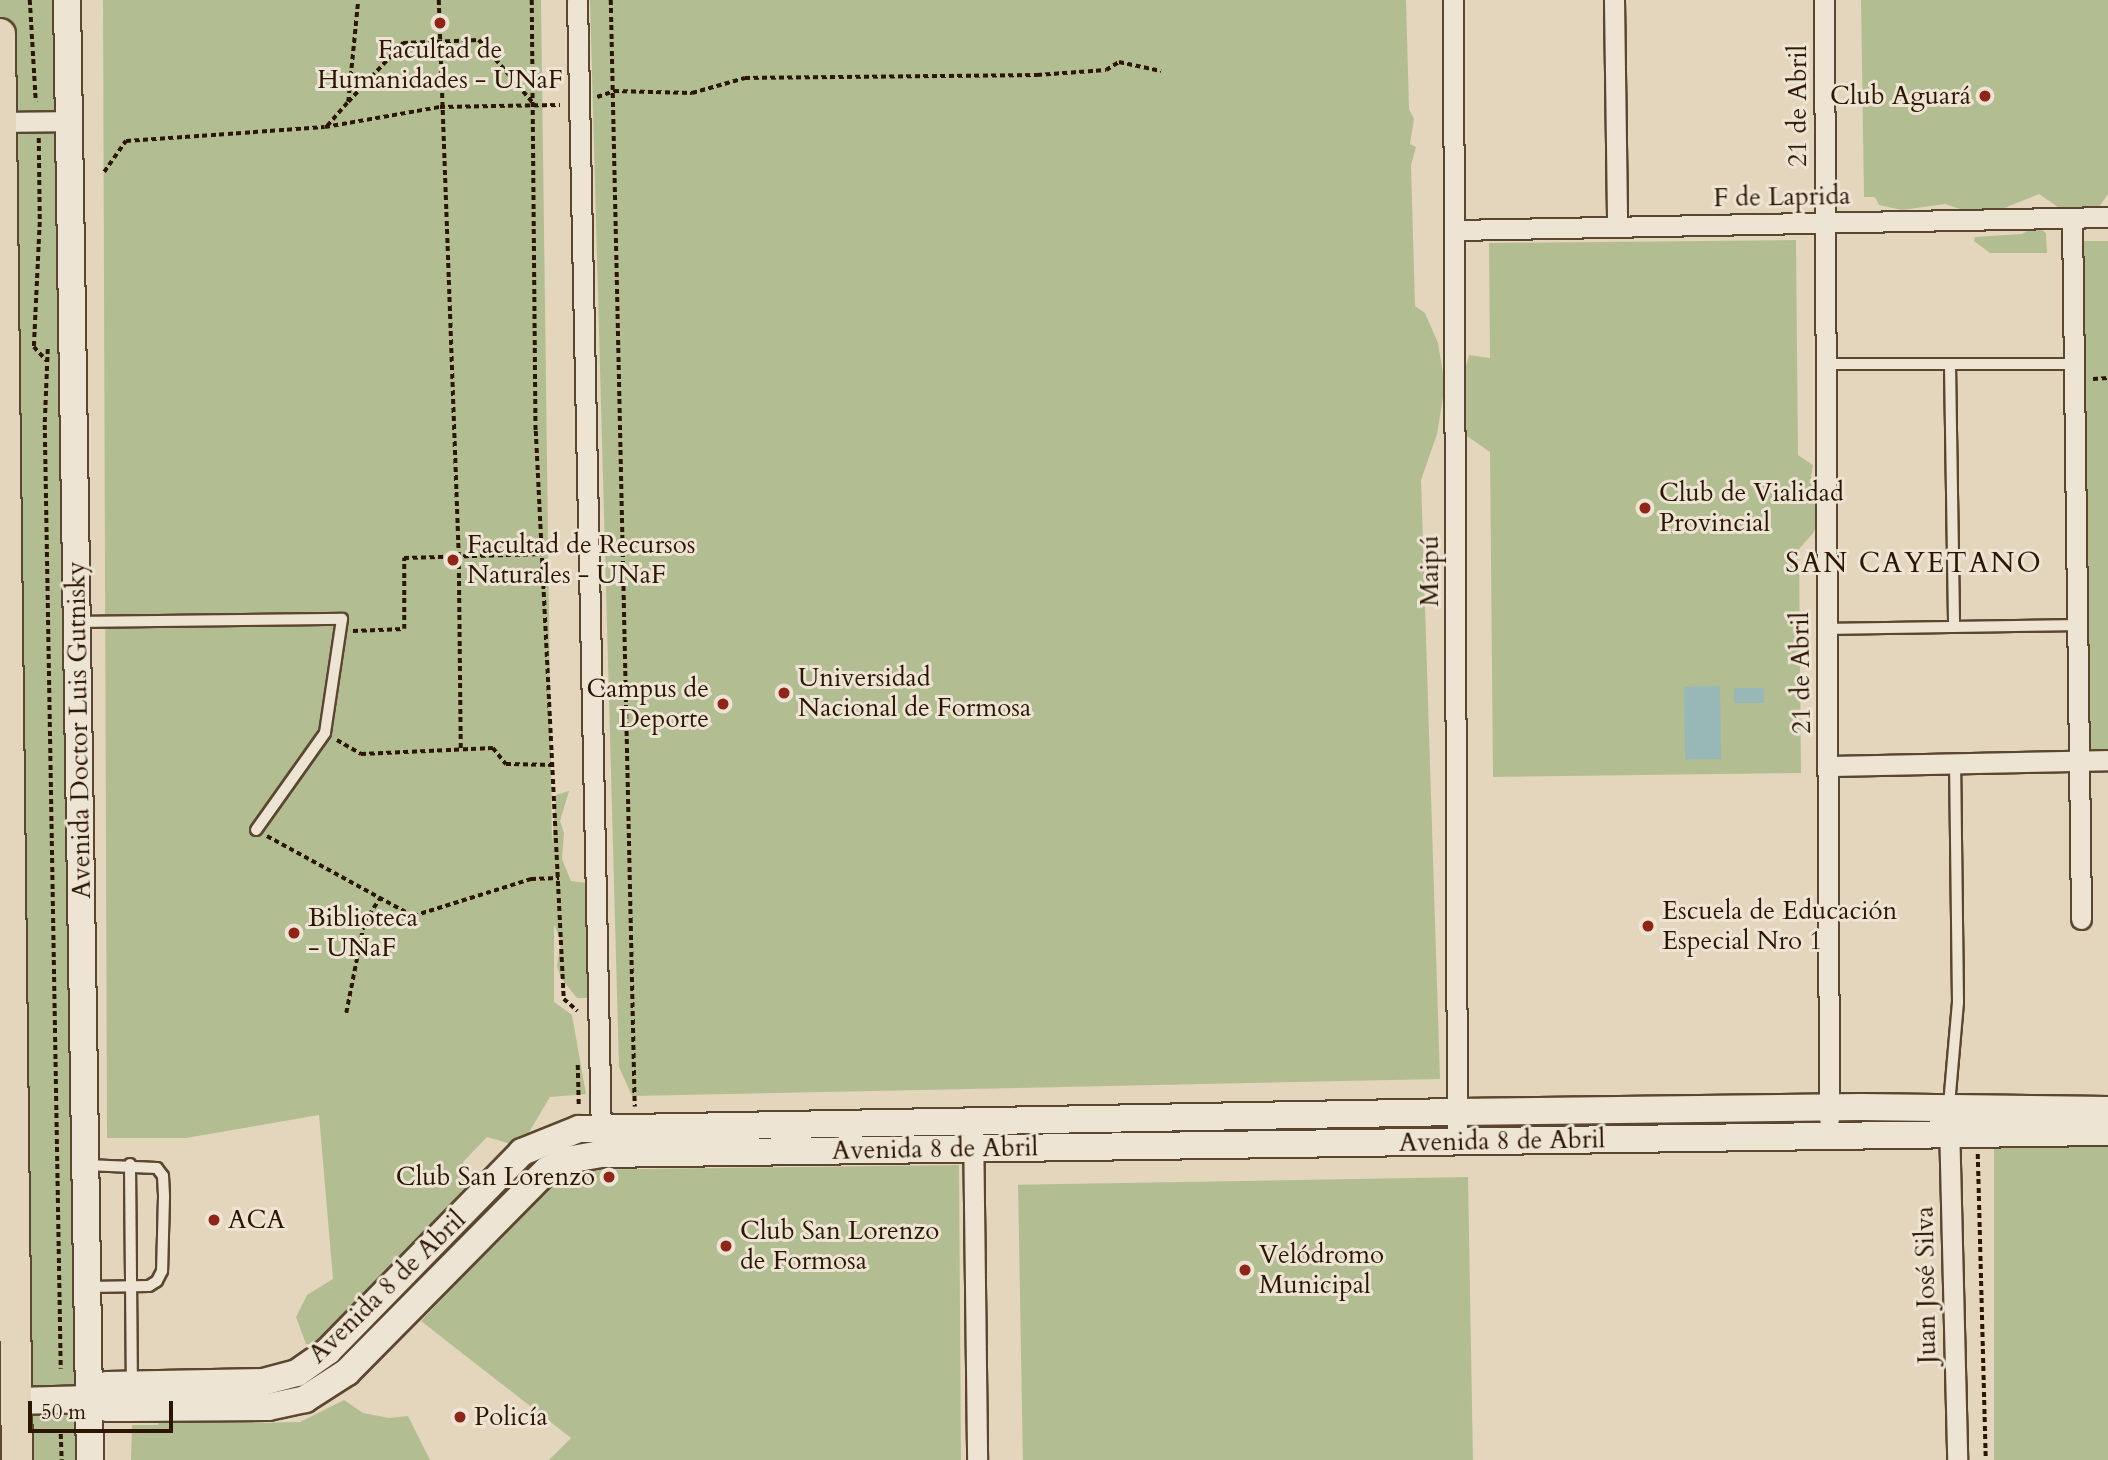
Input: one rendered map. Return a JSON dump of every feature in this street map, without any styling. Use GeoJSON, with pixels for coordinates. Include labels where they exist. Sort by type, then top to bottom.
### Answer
{"type":"FeatureCollection","features":[{"type":"Feature","properties":{"kind":"main road","name":"Avenida Doctor Luis Gutnisky"},"geometry":{"type":"LineString","coordinates":[[68,0],[90,1460]]}},
{"type":"Feature","properties":{"kind":"main road"},"geometry":{"type":"LineString","coordinates":[[0,34],[7,1280],[16,1401],[17,1460]]}},
{"type":"Feature","properties":{"kind":"main road","name":"Avenida 8 de Abril"},"geometry":{"type":"LineString","coordinates":[[2108,1110],[1949,1129],[1830,1108],[1457,1112],[635,1128],[594,1137],[523,1153],[348,1331],[297,1373],[263,1382],[107,1385],[90,1399],[108,1408],[268,1407],[305,1399],[325,1389],[368,1350],[547,1170],[568,1160],[594,1137],[973,1148],[1829,1135],[1949,1129],[2108,1132]]}},
{"type":"Feature","properties":{"kind":"main road"},"geometry":{"type":"LineString","coordinates":[[348,1331],[368,1350]]}},
{"type":"Feature","properties":{"kind":"main road"},"geometry":{"type":"LineString","coordinates":[[16,1401],[90,1399]]}},
{"type":"Feature","properties":{"kind":"street"},"geometry":{"type":"LineString","coordinates":[[578,0],[594,1137]]}},
{"type":"Feature","properties":{"kind":"street","name":"Maipú"},"geometry":{"type":"LineString","coordinates":[[1453,0],[1456,230],[1457,1142]]}},
{"type":"Feature","properties":{"kind":"street"},"geometry":{"type":"LineString","coordinates":[[1614,0],[1617,227]]}},
{"type":"Feature","properties":{"kind":"street","name":"21 de Abril"},"geometry":{"type":"LineString","coordinates":[[1824,0],[1829,1135]]}},
{"type":"Feature","properties":{"kind":"street"},"geometry":{"type":"LineString","coordinates":[[1,122],[69,121]]}},
{"type":"Feature","properties":{"kind":"street","name":"F de Laprida"},"geometry":{"type":"LineString","coordinates":[[1456,230],[2108,217]]}},
{"type":"Feature","properties":{"kind":"street"},"geometry":{"type":"LineString","coordinates":[[2072,218],[2075,625],[2081,919]]}},
{"type":"Feature","properties":{"kind":"street"},"geometry":{"type":"LineString","coordinates":[[1829,766],[2108,760]]}},
{"type":"Feature","properties":{"kind":"street"},"geometry":{"type":"LineString","coordinates":[[973,1122],[977,1460]]}},
{"type":"Feature","properties":{"kind":"street","name":"Juan José Silva"},"geometry":{"type":"LineString","coordinates":[[1949,1129],[1957,1460]]}},
{"type":"Feature","properties":{"kind":"lane"},"geometry":{"type":"LineString","coordinates":[[1825,364],[2073,364]]}},
{"type":"Feature","properties":{"kind":"lane"},"geometry":{"type":"LineString","coordinates":[[1950,365],[1954,627]]}},
{"type":"Feature","properties":{"kind":"lane"},"geometry":{"type":"LineString","coordinates":[[77,622],[342,620],[325,733],[256,830]]}},
{"type":"Feature","properties":{"kind":"lane"},"geometry":{"type":"LineString","coordinates":[[1827,629],[2075,625]]}},
{"type":"Feature","properties":{"kind":"lane"},"geometry":{"type":"LineString","coordinates":[[1949,1129],[1958,1002],[1955,763]]}},
{"type":"Feature","properties":{"kind":"lane"},"geometry":{"type":"LineString","coordinates":[[130,1164],[131,1384]]}},
{"type":"Feature","properties":{"kind":"lane"},"geometry":{"type":"LineString","coordinates":[[86,1165],[130,1164],[157,1168],[163,1176],[164,1197],[162,1271],[149,1286],[88,1287]]}},
{"type":"Feature","properties":{"kind":"path"},"geometry":{"type":"LineString","coordinates":[[30,0],[38,121],[40,222],[34,347],[47,361]]}},
{"type":"Feature","properties":{"kind":"path"},"geometry":{"type":"LineString","coordinates":[[348,102],[358,0]]}},
{"type":"Feature","properties":{"kind":"path"},"geometry":{"type":"LineString","coordinates":[[439,0],[440,107],[459,556],[461,750]]}},
{"type":"Feature","properties":{"kind":"path"},"geometry":{"type":"LineString","coordinates":[[533,0],[536,431],[555,765],[564,999],[578,1008],[578,1021]]}},
{"type":"Feature","properties":{"kind":"path"},"geometry":{"type":"LineString","coordinates":[[611,0],[635,1128]]}},
{"type":"Feature","properties":{"kind":"path"},"geometry":{"type":"LineString","coordinates":[[325,127],[403,43],[479,40],[535,105]]}},
{"type":"Feature","properties":{"kind":"path"},"geometry":{"type":"LineString","coordinates":[[104,172],[126,141],[325,127],[440,107],[578,104],[614,91],[692,93],[745,78],[1037,75],[1105,70],[1118,62],[1161,71]]}},
{"type":"Feature","properties":{"kind":"path"},"geometry":{"type":"LineString","coordinates":[[48,340],[50,820],[61,1369]]}},
{"type":"Feature","properties":{"kind":"path"},"geometry":{"type":"LineString","coordinates":[[422,557],[543,554]]}},
{"type":"Feature","properties":{"kind":"path"},"geometry":{"type":"LineString","coordinates":[[325,733],[361,754],[493,748],[506,764],[555,765]]}},
{"type":"Feature","properties":{"kind":"path"},"geometry":{"type":"LineString","coordinates":[[256,830],[413,916],[531,879],[559,878]]}},
{"type":"Feature","properties":{"kind":"path"},"geometry":{"type":"LineString","coordinates":[[345,1013],[364,922],[380,898]]}},
{"type":"Feature","properties":{"kind":"path"},"geometry":{"type":"LineString","coordinates":[[578,1059],[594,1137]]}},
{"type":"Feature","properties":{"kind":"path"},"geometry":{"type":"LineString","coordinates":[[1949,1129],[1978,1146],[1986,1460]]}},
{"type":"Feature","properties":{"kind":"path"},"geometry":{"type":"LineString","coordinates":[[61,1434],[62,1460]]}},
{"type":"Feature","properties":{"kind":"green space"},"geometry":{"type":"Polygon","coordinates":[[[0,0],[59,0],[78,1460],[0,1460],[0,0]]]}},
{"type":"Feature","properties":{"kind":"green space"},"geometry":{"type":"Polygon","coordinates":[[[103,0],[541,0],[552,844],[556,795],[569,791],[560,821],[564,833],[562,859],[571,881],[587,883],[589,998],[577,998],[561,978],[557,966],[561,942],[554,924],[554,1002],[572,1015],[586,1094],[550,1097],[528,1134],[511,1144],[487,1137],[463,1162],[468,1175],[462,1197],[318,1345],[306,1344],[296,1317],[307,1295],[333,1279],[319,1115],[186,1138],[107,1138],[103,0]]]}},
{"type":"Feature","properties":{"kind":"green space"},"geometry":{"type":"Polygon","coordinates":[[[590,0],[1406,0],[1409,109],[1414,119],[1410,144],[1416,147],[1411,165],[1415,306],[1425,313],[1438,343],[1445,385],[1437,434],[1421,480],[1440,1079],[632,1096],[619,1067],[590,0]]]}},
{"type":"Feature","properties":{"kind":"green space","name":"Club Aguará"},"geometry":{"type":"Polygon","coordinates":[[[1861,0],[2108,0],[2108,194],[2099,207],[2058,207],[2039,194],[2002,209],[1960,209],[1945,204],[1902,210],[1879,205],[1875,197],[1864,197],[1861,0]]]}},
{"type":"Feature","properties":{"kind":"green space"},"geometry":{"type":"Polygon","coordinates":[[[2036,226],[2046,233],[2047,253],[1990,253],[1974,241],[1975,237],[2022,234],[2036,226]]]}},
{"type":"Feature","properties":{"kind":"green space","name":"Club de Vialidad Provincial"},"geometry":{"type":"Polygon","coordinates":[[[1796,240],[1798,455],[1813,465],[1811,477],[1822,504],[1814,532],[1799,549],[1801,773],[1493,777],[1490,452],[1451,425],[1469,355],[1490,358],[1489,243],[1796,240]]]}},
{"type":"Feature","properties":{"kind":"green space"},"geometry":{"type":"Polygon","coordinates":[[[2082,241],[2108,241],[2108,749],[2082,749],[2082,241]]]}},
{"type":"Feature","properties":{"kind":"green space"},"geometry":{"type":"Polygon","coordinates":[[[1994,1147],[2108,1147],[2108,1460],[1994,1460],[1994,1147]]]}},
{"type":"Feature","properties":{"kind":"green space","name":"Club San Lorenzo de Formosa"},"geometry":{"type":"Polygon","coordinates":[[[959,1165],[961,1460],[549,1460],[571,1438],[421,1321],[564,1170],[959,1165]]]}},
{"type":"Feature","properties":{"kind":"green space","name":"Velódromo Municipal"},"geometry":{"type":"Polygon","coordinates":[[[1468,1177],[1473,1460],[1023,1460],[1018,1185],[1468,1177]]]}},
{"type":"Feature","properties":{"kind":"green space"},"geometry":{"type":"Polygon","coordinates":[[[344,1400],[363,1413],[389,1418],[408,1416],[430,1460],[131,1460],[132,1425],[158,1425],[158,1413],[250,1419],[253,1423],[300,1422],[344,1400]]]}},
{"type":"Feature","properties":{"kind":"water"},"geometry":{"type":"Polygon","coordinates":[[[1720,686],[1721,759],[1685,760],[1684,687],[1720,686]]]}},
{"type":"Feature","properties":{"kind":"water"},"geometry":{"type":"Polygon","coordinates":[[[1734,688],[1764,688],[1764,703],[1734,703],[1734,688]]]}},
{"type":"Feature","properties":{"kind":"place","name":"Facultad de Humanidades - UNaF"},"geometry":{"type":"Point","coordinates":[440,23]}},
{"type":"Feature","properties":{"kind":"place","name":"Club Aguará"},"geometry":{"type":"Point","coordinates":[1985,96]}},
{"type":"Feature","properties":{"kind":"place","name":"Club de Vialidad Provincial"},"geometry":{"type":"Point","coordinates":[1645,508]}},
{"type":"Feature","properties":{"kind":"place","name":"Facultad de Recursos Naturales - UNaF"},"geometry":{"type":"Point","coordinates":[453,560]}},
{"type":"Feature","properties":{"kind":"place","name":"Universidad Nacional de Formosa"},"geometry":{"type":"Point","coordinates":[784,693]}},
{"type":"Feature","properties":{"kind":"place","name":"Campus de Deporte"},"geometry":{"type":"Point","coordinates":[723,704]}},
{"type":"Feature","properties":{"kind":"place","name":"Escuela de Educación Especial Nro 1"},"geometry":{"type":"Point","coordinates":[1648,926]}},
{"type":"Feature","properties":{"kind":"place","name":"Biblioteca - UNaF"},"geometry":{"type":"Point","coordinates":[294,933]}},
{"type":"Feature","properties":{"kind":"place","name":"Club San Lorenzo"},"geometry":{"type":"Point","coordinates":[609,1177]}},
{"type":"Feature","properties":{"kind":"place","name":"ACA"},"geometry":{"type":"Point","coordinates":[214,1220]}},
{"type":"Feature","properties":{"kind":"place","name":"Club San Lorenzo de Formosa"},"geometry":{"type":"Point","coordinates":[726,1246]}},
{"type":"Feature","properties":{"kind":"place","name":"Velódromo Municipal"},"geometry":{"type":"Point","coordinates":[1245,1270]}},
{"type":"Feature","properties":{"kind":"place","name":"Policía"},"geometry":{"type":"Point","coordinates":[460,1417]}},
{"type":"Feature","properties":{"kind":"district","name":"SAN CAYETANO"},"geometry":{"type":"Point","coordinates":[1914,563]}}]}
